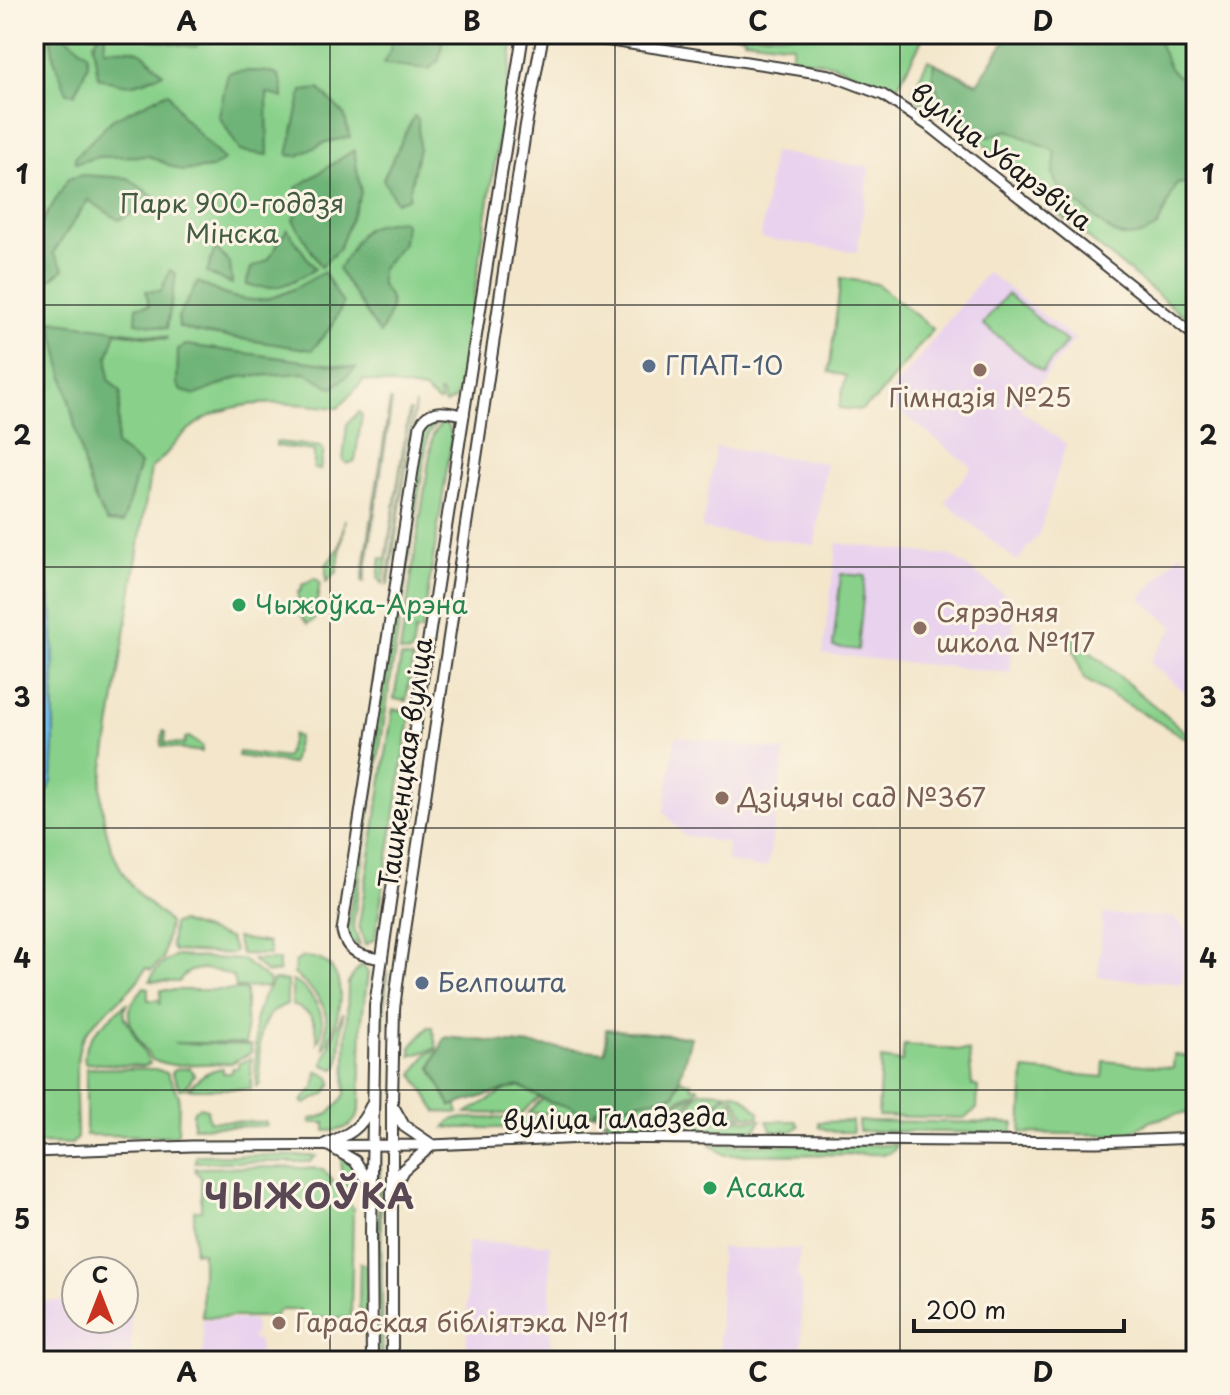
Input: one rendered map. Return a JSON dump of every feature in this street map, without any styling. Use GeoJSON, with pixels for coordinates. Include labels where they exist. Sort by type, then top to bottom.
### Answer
{"type":"FeatureCollection","features":[{"type":"Feature","properties":{"kind":"main road","name":"Ташкенцкая вуліца"},"geometry":{"type":"LineString","coordinates":[[372,1361],[374,1019],[523,34]]}},
{"type":"Feature","properties":{"kind":"main road","name":"Ташкенцкая вуліца"},"geometry":{"type":"LineString","coordinates":[[392,1361],[394,1009],[526,125],[543,34]]}},
{"type":"Feature","properties":{"kind":"main road","name":"вуліца Убарэвіча"},"geometry":{"type":"LineString","coordinates":[[566,34],[830,75],[883,95],[923,121],[1196,337]]}},
{"type":"Feature","properties":{"kind":"main road"},"geometry":{"type":"LineString","coordinates":[[400,961],[361,956],[345,943],[342,931],[393,592],[420,425],[424,417],[433,412],[482,419]]}},
{"type":"Feature","properties":{"kind":"main road"},"geometry":{"type":"LineString","coordinates":[[326,1144],[349,1135],[359,1127],[373,1101]]}},
{"type":"Feature","properties":{"kind":"main road"},"geometry":{"type":"LineString","coordinates":[[391,1195],[403,1170],[432,1145],[404,1126],[392,1102]]}},
{"type":"Feature","properties":{"kind":"main road","name":"вуліца Галадзеда"},"geometry":{"type":"LineString","coordinates":[[34,1152],[326,1144],[432,1145],[584,1138],[1097,1142],[1196,1138]]}},
{"type":"Feature","properties":{"kind":"main road"},"geometry":{"type":"LineString","coordinates":[[326,1144],[355,1161],[371,1186]]}},
{"type":"Feature","properties":{"kind":"shaded area"},"geometry":{"type":"Polygon","coordinates":[[[773,152],[870,167],[857,252],[761,238],[773,152]]]}},
{"type":"Feature","properties":{"kind":"shaded area","name":"Гімназія №25"},"geometry":{"type":"Polygon","coordinates":[[[987,272],[1075,339],[1020,409],[1066,444],[1039,534],[1017,561],[945,502],[972,467],[885,400],[987,272]]]}},
{"type":"Feature","properties":{"kind":"shaded area"},"geometry":{"type":"Polygon","coordinates":[[[716,447],[826,463],[815,545],[702,529],[716,447]]]}},
{"type":"Feature","properties":{"kind":"shaded area","name":"Сярэдняя школа №117"},"geometry":{"type":"Polygon","coordinates":[[[837,543],[952,556],[1015,602],[1010,673],[823,654],[837,543]]]}},
{"type":"Feature","properties":{"kind":"shaded area"},"geometry":{"type":"Polygon","coordinates":[[[1180,553],[1196,566],[1196,701],[1149,662],[1175,627],[1140,599],[1180,553]]]}},
{"type":"Feature","properties":{"kind":"shaded area","name":"Дзіцячы сад №367"},"geometry":{"type":"Polygon","coordinates":[[[676,736],[785,751],[768,865],[761,868],[727,861],[728,843],[683,835],[664,812],[676,736]]]}},
{"type":"Feature","properties":{"kind":"shaded area"},"geometry":{"type":"Polygon","coordinates":[[[1103,914],[1174,917],[1186,930],[1182,984],[1098,977],[1103,914]]]}},
{"type":"Feature","properties":{"kind":"shaded area"},"geometry":{"type":"Polygon","coordinates":[[[467,1242],[550,1244],[551,1361],[467,1361],[467,1242]]]}},
{"type":"Feature","properties":{"kind":"shaded area"},"geometry":{"type":"Polygon","coordinates":[[[720,1248],[800,1249],[797,1278],[801,1279],[802,1361],[720,1361],[720,1248]]]}},
{"type":"Feature","properties":{"kind":"shaded area"},"geometry":{"type":"Polygon","coordinates":[[[34,1301],[60,1301],[60,1335],[131,1335],[131,1352],[117,1361],[34,1361],[34,1301]]]}},
{"type":"Feature","properties":{"kind":"shaded area"},"geometry":{"type":"Polygon","coordinates":[[[203,1319],[254,1320],[255,1334],[252,1339],[259,1341],[260,1355],[289,1355],[289,1361],[203,1361],[203,1319]]]}},
{"type":"Feature","properties":{"kind":"green space","name":"Парк 900-годдзя Мінска"},"geometry":{"type":"Polygon","coordinates":[[[34,34],[515,34],[459,391],[455,399],[445,404],[439,393],[441,402],[424,390],[364,380],[338,408],[278,403],[238,407],[202,421],[180,437],[151,468],[101,786],[106,831],[116,859],[131,885],[169,923],[163,959],[151,970],[146,968],[83,1038],[76,1072],[77,1138],[72,1144],[34,1143],[34,818],[46,796],[54,748],[53,616],[44,566],[44,511],[34,463],[34,34]]]}},
{"type":"Feature","properties":{"kind":"green space"},"geometry":{"type":"Polygon","coordinates":[[[50,34],[63,34],[87,53],[88,64],[75,94],[67,93],[54,59],[50,34]]]}},
{"type":"Feature","properties":{"kind":"green space"},"geometry":{"type":"Polygon","coordinates":[[[99,34],[105,34],[104,49],[138,50],[163,73],[131,84],[98,77],[93,44],[99,34]]]}},
{"type":"Feature","properties":{"kind":"green space"},"geometry":{"type":"Polygon","coordinates":[[[146,34],[210,34],[195,47],[150,39],[146,34]]]}},
{"type":"Feature","properties":{"kind":"green space"},"geometry":{"type":"Polygon","coordinates":[[[388,34],[444,34],[439,60],[429,69],[384,64],[391,46],[388,34]]]}},
{"type":"Feature","properties":{"kind":"green space"},"geometry":{"type":"Polygon","coordinates":[[[730,34],[925,34],[896,90],[831,64],[791,57],[793,45],[744,39],[744,36],[730,34]]]}},
{"type":"Feature","properties":{"kind":"green space"},"geometry":{"type":"Polygon","coordinates":[[[1010,34],[1196,34],[1196,326],[1055,211],[1026,177],[1009,163],[916,99],[913,90],[928,60],[977,83],[1010,34]]]}},
{"type":"Feature","properties":{"kind":"green space"},"geometry":{"type":"Polygon","coordinates":[[[1010,34],[1154,34],[1171,70],[1196,82],[1196,182],[1177,184],[1157,227],[1134,237],[1116,234],[1057,185],[1053,175],[1054,151],[1008,130],[982,137],[941,96],[935,86],[934,63],[977,84],[1010,34]]]}},
{"type":"Feature","properties":{"kind":"green space"},"geometry":{"type":"Polygon","coordinates":[[[230,72],[275,74],[283,89],[283,98],[267,93],[268,155],[240,151],[219,116],[227,76],[230,72]]]}},
{"type":"Feature","properties":{"kind":"green space"},"geometry":{"type":"Polygon","coordinates":[[[319,89],[344,114],[350,137],[326,142],[298,156],[288,155],[302,91],[319,89]]]}},
{"type":"Feature","properties":{"kind":"green space"},"geometry":{"type":"Polygon","coordinates":[[[168,92],[182,116],[224,160],[212,168],[182,171],[149,156],[98,157],[76,163],[75,157],[113,119],[168,92]]]}},
{"type":"Feature","properties":{"kind":"green space"},"geometry":{"type":"Polygon","coordinates":[[[414,116],[418,119],[419,148],[408,198],[396,202],[383,179],[414,116]]]}},
{"type":"Feature","properties":{"kind":"green space"},"geometry":{"type":"Polygon","coordinates":[[[354,150],[361,193],[339,249],[321,267],[293,220],[299,204],[296,188],[354,150]]]}},
{"type":"Feature","properties":{"kind":"green space"},"geometry":{"type":"Polygon","coordinates":[[[82,175],[128,178],[158,200],[119,220],[88,200],[53,253],[64,269],[43,285],[38,229],[68,179],[82,175]]]}},
{"type":"Feature","properties":{"kind":"green space"},"geometry":{"type":"Polygon","coordinates":[[[401,220],[405,223],[403,243],[381,270],[381,285],[389,297],[391,309],[380,334],[338,269],[366,229],[401,220]]]}},
{"type":"Feature","properties":{"kind":"green space"},"geometry":{"type":"Polygon","coordinates":[[[287,229],[315,269],[275,287],[246,285],[251,268],[268,260],[287,229]]]}},
{"type":"Feature","properties":{"kind":"green space"},"geometry":{"type":"Polygon","coordinates":[[[217,249],[230,264],[232,284],[207,273],[217,249]]]}},
{"type":"Feature","properties":{"kind":"green space"},"geometry":{"type":"Polygon","coordinates":[[[170,270],[176,274],[167,328],[136,322],[137,306],[149,306],[146,291],[161,291],[170,270]]]}},
{"type":"Feature","properties":{"kind":"green space"},"geometry":{"type":"Polygon","coordinates":[[[324,272],[343,304],[332,326],[312,350],[179,327],[178,317],[198,282],[234,297],[262,300],[290,290],[324,272]]]}},
{"type":"Feature","properties":{"kind":"green space"},"geometry":{"type":"Polygon","coordinates":[[[841,278],[877,284],[933,329],[877,398],[861,410],[839,408],[846,376],[829,372],[841,278]]]}},
{"type":"Feature","properties":{"kind":"green space"},"geometry":{"type":"Polygon","coordinates":[[[1007,294],[1067,342],[1042,372],[983,324],[1007,294]]]}},
{"type":"Feature","properties":{"kind":"green space"},"geometry":{"type":"Polygon","coordinates":[[[51,321],[167,337],[116,332],[108,357],[109,380],[121,392],[116,445],[140,464],[123,523],[107,522],[95,500],[85,470],[51,321]]]}},
{"type":"Feature","properties":{"kind":"green space"},"geometry":{"type":"Polygon","coordinates":[[[186,345],[356,368],[333,388],[306,373],[240,377],[196,395],[181,391],[177,384],[178,349],[186,345]]]}},
{"type":"Feature","properties":{"kind":"green space"},"geometry":{"type":"Polygon","coordinates":[[[392,401],[364,582],[362,581],[392,401]]]}},
{"type":"Feature","properties":{"kind":"green space"},"geometry":{"type":"Polygon","coordinates":[[[415,404],[389,582],[387,584],[415,404]]]}},
{"type":"Feature","properties":{"kind":"green space"},"geometry":{"type":"Polygon","coordinates":[[[409,411],[383,584],[378,578],[381,558],[386,559],[409,411]]]}},
{"type":"Feature","properties":{"kind":"green space"},"geometry":{"type":"Polygon","coordinates":[[[359,412],[362,415],[355,461],[347,464],[343,460],[347,424],[359,412]]]}},
{"type":"Feature","properties":{"kind":"green space"},"geometry":{"type":"Polygon","coordinates":[[[430,420],[439,420],[428,434],[353,925],[360,946],[349,940],[347,930],[423,427],[430,420]]]}},
{"type":"Feature","properties":{"kind":"green space"},"geometry":{"type":"Polygon","coordinates":[[[443,422],[449,427],[452,437],[422,631],[415,631],[412,651],[400,652],[433,434],[443,422]]]}},
{"type":"Feature","properties":{"kind":"green space"},"geometry":{"type":"Polygon","coordinates":[[[276,442],[321,447],[324,451],[320,470],[314,469],[314,451],[276,446],[276,442]]]}},
{"type":"Feature","properties":{"kind":"green space"},"geometry":{"type":"Polygon","coordinates":[[[345,519],[337,572],[326,582],[326,565],[339,548],[345,519]]]}},
{"type":"Feature","properties":{"kind":"green space"},"geometry":{"type":"Polygon","coordinates":[[[841,574],[865,576],[858,650],[833,647],[841,574]]]}},
{"type":"Feature","properties":{"kind":"green space"},"geometry":{"type":"Polygon","coordinates":[[[315,578],[320,582],[314,620],[307,624],[298,612],[298,592],[302,585],[315,578]]]}},
{"type":"Feature","properties":{"kind":"green space"},"geometry":{"type":"Polygon","coordinates":[[[1068,633],[1196,741],[1196,744],[1084,679],[1068,633]]]}},
{"type":"Feature","properties":{"kind":"green space"},"geometry":{"type":"Polygon","coordinates":[[[401,657],[413,659],[406,701],[394,699],[401,657]]]}},
{"type":"Feature","properties":{"kind":"green space"},"geometry":{"type":"Polygon","coordinates":[[[393,709],[411,712],[375,939],[365,945],[359,925],[393,709]]]}},
{"type":"Feature","properties":{"kind":"green space"},"geometry":{"type":"Polygon","coordinates":[[[163,731],[166,732],[165,743],[184,744],[185,738],[189,737],[202,746],[202,752],[161,746],[163,731]]]}},
{"type":"Feature","properties":{"kind":"green space"},"geometry":{"type":"Polygon","coordinates":[[[293,734],[298,737],[292,764],[238,756],[239,752],[286,758],[293,734]]]}},
{"type":"Feature","properties":{"kind":"green space"},"geometry":{"type":"Polygon","coordinates":[[[180,922],[229,938],[235,951],[232,954],[174,951],[171,946],[173,924],[180,922]]]}},
{"type":"Feature","properties":{"kind":"green space"},"geometry":{"type":"Polygon","coordinates":[[[236,938],[268,943],[270,955],[241,954],[236,938]]]}},
{"type":"Feature","properties":{"kind":"green space"},"geometry":{"type":"Polygon","coordinates":[[[177,956],[243,960],[270,981],[268,987],[236,988],[233,977],[203,969],[189,972],[179,982],[150,981],[160,966],[177,956]]]}},
{"type":"Feature","properties":{"kind":"green space"},"geometry":{"type":"Polygon","coordinates":[[[303,957],[320,960],[331,967],[337,978],[339,1007],[324,1049],[325,1012],[313,991],[294,974],[295,962],[303,957]]]}},
{"type":"Feature","properties":{"kind":"green space"},"geometry":{"type":"Polygon","coordinates":[[[252,960],[279,960],[279,972],[267,973],[252,960]]]}},
{"type":"Feature","properties":{"kind":"green space"},"geometry":{"type":"Polygon","coordinates":[[[362,964],[368,973],[362,1019],[360,1108],[355,1120],[347,1127],[325,1131],[325,1123],[311,1123],[311,1119],[331,1111],[345,1094],[348,982],[362,964]]]}},
{"type":"Feature","properties":{"kind":"green space"},"geometry":{"type":"Polygon","coordinates":[[[387,971],[383,1036],[383,1132],[379,1021],[387,971]]]}},
{"type":"Feature","properties":{"kind":"green space"},"geometry":{"type":"Polygon","coordinates":[[[274,980],[287,981],[287,1004],[276,1010],[263,1027],[259,1048],[260,1084],[256,1087],[255,1021],[263,996],[274,980]]]}},
{"type":"Feature","properties":{"kind":"green space"},"geometry":{"type":"Polygon","coordinates":[[[292,981],[307,991],[318,1007],[322,1026],[317,1043],[312,1018],[292,1005],[292,981]]]}},
{"type":"Feature","properties":{"kind":"green space"},"geometry":{"type":"Polygon","coordinates":[[[144,987],[148,988],[148,1000],[160,1000],[160,1005],[161,990],[246,990],[246,1043],[173,1043],[251,1045],[251,1053],[231,1063],[172,1065],[152,1060],[129,1016],[131,1004],[144,987]]]}},
{"type":"Feature","properties":{"kind":"green space"},"geometry":{"type":"Polygon","coordinates":[[[128,1002],[125,1017],[150,1064],[85,1063],[84,1054],[91,1037],[128,1002]]]}},
{"type":"Feature","properties":{"kind":"green space"},"geometry":{"type":"Polygon","coordinates":[[[343,1012],[339,1065],[335,1069],[323,1065],[343,1012]]]}},
{"type":"Feature","properties":{"kind":"green space"},"geometry":{"type":"Polygon","coordinates":[[[428,1027],[432,1027],[437,1048],[411,1056],[411,1047],[428,1027]]]}},
{"type":"Feature","properties":{"kind":"green space"},"geometry":{"type":"Polygon","coordinates":[[[606,1029],[691,1037],[675,1095],[595,1110],[595,1114],[582,1114],[569,1106],[551,1103],[519,1086],[451,1106],[431,1068],[445,1037],[605,1052],[606,1029]]]}},
{"type":"Feature","properties":{"kind":"green space"},"geometry":{"type":"Polygon","coordinates":[[[904,1045],[969,1051],[972,1085],[978,1087],[977,1109],[964,1118],[878,1116],[881,1059],[902,1062],[904,1045]]]}},
{"type":"Feature","properties":{"kind":"green space"},"geometry":{"type":"Polygon","coordinates":[[[436,1050],[431,1068],[451,1106],[456,1104],[459,1113],[437,1112],[413,1074],[427,1054],[436,1050]]]}},
{"type":"Feature","properties":{"kind":"green space"},"geometry":{"type":"Polygon","coordinates":[[[1174,1055],[1196,1057],[1196,1113],[1151,1121],[1126,1135],[1021,1133],[1024,1070],[1103,1077],[1104,1061],[1173,1068],[1174,1055]]]}},
{"type":"Feature","properties":{"kind":"green space"},"geometry":{"type":"Polygon","coordinates":[[[251,1058],[251,1089],[188,1089],[208,1073],[223,1068],[223,1073],[231,1073],[232,1068],[238,1068],[238,1064],[251,1058]]]}},
{"type":"Feature","properties":{"kind":"green space"},"geometry":{"type":"Polygon","coordinates":[[[86,1068],[155,1069],[167,1073],[179,1096],[178,1133],[173,1136],[86,1135],[86,1068]]]}},
{"type":"Feature","properties":{"kind":"green space"},"geometry":{"type":"Polygon","coordinates":[[[190,1068],[194,1075],[185,1088],[180,1089],[172,1073],[175,1069],[190,1068]]]}},
{"type":"Feature","properties":{"kind":"green space"},"geometry":{"type":"Polygon","coordinates":[[[317,1071],[330,1077],[332,1083],[325,1094],[305,1104],[302,1101],[315,1087],[317,1071]]]}},
{"type":"Feature","properties":{"kind":"green space"},"geometry":{"type":"Polygon","coordinates":[[[680,1079],[691,1083],[692,1087],[698,1087],[698,1090],[647,1116],[640,1116],[636,1103],[675,1095],[680,1079]]]}},
{"type":"Feature","properties":{"kind":"green space"},"geometry":{"type":"Polygon","coordinates":[[[520,1086],[540,1097],[520,1114],[466,1113],[508,1089],[520,1086]]]}},
{"type":"Feature","properties":{"kind":"green space"},"geometry":{"type":"Polygon","coordinates":[[[701,1091],[725,1092],[708,1116],[681,1116],[701,1091]]]}},
{"type":"Feature","properties":{"kind":"green space"},"geometry":{"type":"Polygon","coordinates":[[[730,1092],[746,1099],[759,1112],[759,1117],[745,1116],[730,1092]]]}},
{"type":"Feature","properties":{"kind":"green space"},"geometry":{"type":"Polygon","coordinates":[[[697,1093],[676,1116],[653,1116],[697,1093]]]}},
{"type":"Feature","properties":{"kind":"green space"},"geometry":{"type":"Polygon","coordinates":[[[727,1093],[742,1117],[710,1116],[727,1093]]]}},
{"type":"Feature","properties":{"kind":"green space"},"geometry":{"type":"Polygon","coordinates":[[[543,1098],[569,1105],[582,1115],[528,1113],[543,1098]]]}},
{"type":"Feature","properties":{"kind":"green space"},"geometry":{"type":"Polygon","coordinates":[[[633,1104],[639,1116],[595,1114],[594,1109],[633,1104]]]}},
{"type":"Feature","properties":{"kind":"green space"},"geometry":{"type":"Polygon","coordinates":[[[199,1107],[207,1109],[209,1121],[266,1122],[266,1126],[193,1127],[193,1112],[199,1107]]]}},
{"type":"Feature","properties":{"kind":"green space"},"geometry":{"type":"Polygon","coordinates":[[[458,1118],[579,1119],[583,1125],[581,1128],[445,1128],[450,1121],[458,1118]]]}},
{"type":"Feature","properties":{"kind":"green space"},"geometry":{"type":"Polygon","coordinates":[[[602,1120],[761,1120],[755,1131],[619,1129],[602,1120]]]}},
{"type":"Feature","properties":{"kind":"green space"},"geometry":{"type":"Polygon","coordinates":[[[767,1121],[796,1121],[799,1126],[792,1131],[772,1132],[767,1121]]]}},
{"type":"Feature","properties":{"kind":"green space"},"geometry":{"type":"Polygon","coordinates":[[[852,1121],[853,1132],[834,1132],[819,1127],[819,1122],[852,1121]]]}},
{"type":"Feature","properties":{"kind":"green space"},"geometry":{"type":"Polygon","coordinates":[[[858,1121],[1014,1123],[1012,1133],[859,1131],[858,1121]]]}},
{"type":"Feature","properties":{"kind":"green space"},"geometry":{"type":"Polygon","coordinates":[[[710,1144],[896,1145],[887,1154],[725,1155],[710,1144]]]}},
{"type":"Feature","properties":{"kind":"green space"},"geometry":{"type":"Polygon","coordinates":[[[199,1155],[316,1156],[310,1162],[195,1162],[199,1155]]]}},
{"type":"Feature","properties":{"kind":"green space"},"geometry":{"type":"Polygon","coordinates":[[[342,1157],[361,1177],[361,1184],[352,1182],[350,1194],[340,1181],[342,1157]]]}},
{"type":"Feature","properties":{"kind":"green space"},"geometry":{"type":"Polygon","coordinates":[[[380,1158],[383,1361],[379,1361],[380,1158]]]}},
{"type":"Feature","properties":{"kind":"green space"},"geometry":{"type":"Polygon","coordinates":[[[195,1168],[323,1169],[353,1208],[351,1318],[304,1317],[300,1310],[279,1310],[274,1317],[202,1317],[202,1252],[194,1252],[194,1210],[201,1210],[201,1177],[195,1168]]]}},
{"type":"Feature","properties":{"kind":"green space"},"geometry":{"type":"Polygon","coordinates":[[[360,1263],[366,1265],[366,1316],[359,1307],[360,1263]]]}},
{"type":"Feature","properties":{"kind":"water"},"geometry":{"type":"Polygon","coordinates":[[[34,463],[44,511],[44,566],[53,616],[54,748],[52,782],[34,818],[34,463]]]}},
{"type":"Feature","properties":{"kind":"place","name":"ГПАП-10"},"geometry":{"type":"Point","coordinates":[649,366]}},
{"type":"Feature","properties":{"kind":"place","name":"Гімназія №25"},"geometry":{"type":"Point","coordinates":[980,370]}},
{"type":"Feature","properties":{"kind":"place","name":"Чыжоўка-Арэна"},"geometry":{"type":"Point","coordinates":[239,605]}},
{"type":"Feature","properties":{"kind":"place","name":"Сярэдняя школа №117"},"geometry":{"type":"Point","coordinates":[920,628]}},
{"type":"Feature","properties":{"kind":"place","name":"Дзіцячы сад №367"},"geometry":{"type":"Point","coordinates":[722,798]}},
{"type":"Feature","properties":{"kind":"place","name":"Белпошта"},"geometry":{"type":"Point","coordinates":[422,983]}},
{"type":"Feature","properties":{"kind":"place","name":"Асака"},"geometry":{"type":"Point","coordinates":[710,1188]}},
{"type":"Feature","properties":{"kind":"place","name":"Гарадская бібліятэка №11"},"geometry":{"type":"Point","coordinates":[279,1323]}},
{"type":"Feature","properties":{"kind":"district","name":"ЧЫЖОЎКА"},"geometry":{"type":"Point","coordinates":[310,1197]}}]}
